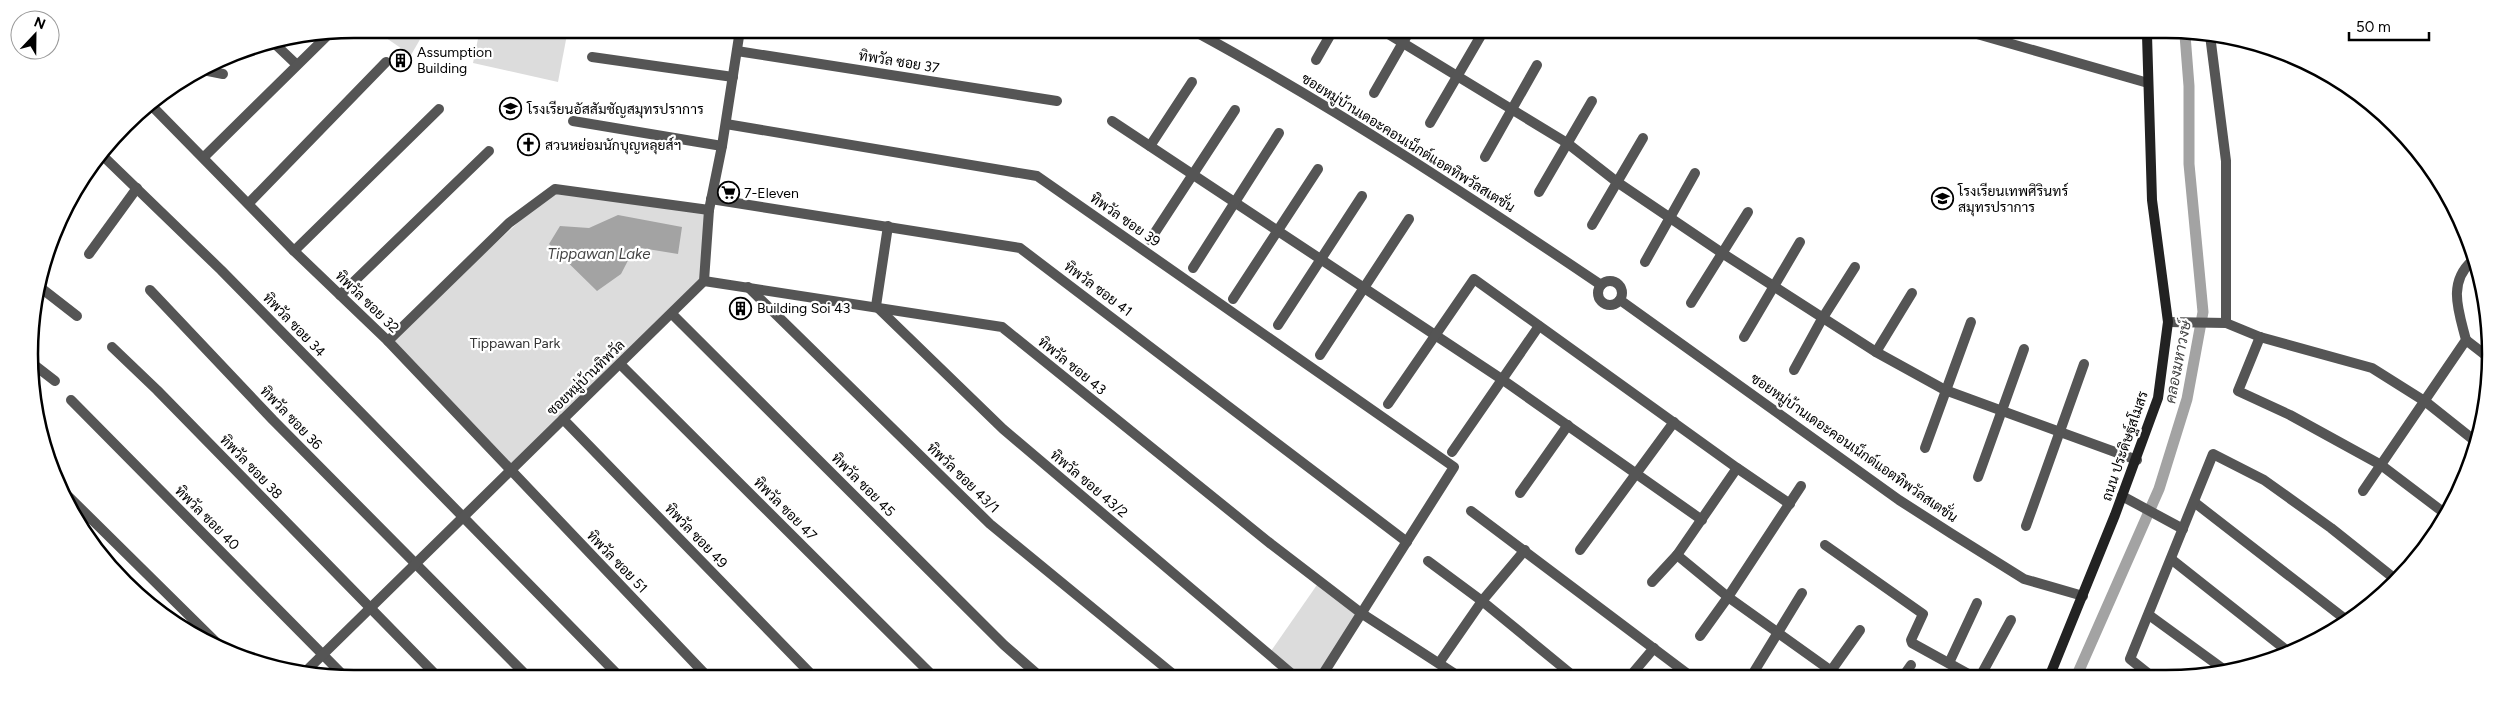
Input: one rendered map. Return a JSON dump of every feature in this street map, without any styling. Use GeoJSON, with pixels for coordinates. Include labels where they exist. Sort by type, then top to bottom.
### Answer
{"type":"FeatureCollection","features":[{"type":"Feature","properties":{"kind":"street"},"geometry":{"type":"LineString","coordinates":[[704,281],[710,204],[726,124],[739,38]]}},
{"type":"Feature","properties":{"kind":"street","name":"ซอยหมู่บ้านเดอะคอนเน็กต์แอตทิพวัลสเตชั่น"},"geometry":{"type":"LineString","coordinates":[[1207,38],[1249,60],[1430,172],[1601,285],[1608,281],[1616,283],[1622,289],[1620,300],[1899,500],[1956,537],[2024,579],[2083,596]]}},
{"type":"Feature","properties":{"kind":"street"},"geometry":{"type":"LineString","coordinates":[[1316,60],[1329,38]]}},
{"type":"Feature","properties":{"kind":"street"},"geometry":{"type":"LineString","coordinates":[[1394,38],[1567,143],[1617,182],[1722,253],[1876,352],[1945,390],[2058,433],[2137,460]]}},
{"type":"Feature","properties":{"kind":"street"},"geometry":{"type":"LineString","coordinates":[[1374,93],[1406,38]]}},
{"type":"Feature","properties":{"kind":"street"},"geometry":{"type":"LineString","coordinates":[[1430,123],[1479,38]]}},
{"type":"Feature","properties":{"kind":"street"},"geometry":{"type":"LineString","coordinates":[[1992,38],[2148,83]]}},
{"type":"Feature","properties":{"kind":"street","name":"ถนน ประดิษฐ์สโมสร"},"geometry":{"type":"LineString","coordinates":[[2052,670],[2137,460],[2158,398],[2168,322],[2152,200],[2147,38]]}},
{"type":"Feature","properties":{"kind":"street"},"geometry":{"type":"LineString","coordinates":[[204,157],[296,64],[325,39]]}},
{"type":"Feature","properties":{"kind":"street"},"geometry":{"type":"LineString","coordinates":[[2211,41],[2226,160],[2224,323]]}},
{"type":"Feature","properties":{"kind":"street"},"geometry":{"type":"LineString","coordinates":[[278,47],[296,64]]}},
{"type":"Feature","properties":{"kind":"street","name":"ทิพวัล ซอย 37"},"geometry":{"type":"LineString","coordinates":[[737,51],[1057,101]]}},
{"type":"Feature","properties":{"kind":"street"},"geometry":{"type":"LineString","coordinates":[[592,57],[733,77]]}},
{"type":"Feature","properties":{"kind":"street"},"geometry":{"type":"LineString","coordinates":[[249,203],[386,62]]}},
{"type":"Feature","properties":{"kind":"street"},"geometry":{"type":"LineString","coordinates":[[1485,157],[1537,65]]}},
{"type":"Feature","properties":{"kind":"street"},"geometry":{"type":"LineString","coordinates":[[211,72],[223,74]]}},
{"type":"Feature","properties":{"kind":"street"},"geometry":{"type":"LineString","coordinates":[[1150,146],[1192,82]]}},
{"type":"Feature","properties":{"kind":"street"},"geometry":{"type":"LineString","coordinates":[[1539,192],[1592,101]]}},
{"type":"Feature","properties":{"kind":"street","name":"ทิพวัล ซอย 32"},"geometry":{"type":"LineString","coordinates":[[154,109],[204,157],[294,251],[388,341],[510,469]]}},
{"type":"Feature","properties":{"kind":"street"},"geometry":{"type":"LineString","coordinates":[[294,251],[439,109]]}},
{"type":"Feature","properties":{"kind":"street"},"geometry":{"type":"LineString","coordinates":[[1150,240],[1234,110]]}},
{"type":"Feature","properties":{"kind":"street"},"geometry":{"type":"LineString","coordinates":[[573,121],[722,146]]}},
{"type":"Feature","properties":{"kind":"street"},"geometry":{"type":"LineString","coordinates":[[1112,121],[1503,380],[1702,520]]}},
{"type":"Feature","properties":{"kind":"street","name":"ทิพวัล ซอย 39"},"geometry":{"type":"LineString","coordinates":[[726,124],[1037,176],[1270,337],[1454,469],[1407,542]]}},
{"type":"Feature","properties":{"kind":"street"},"geometry":{"type":"LineString","coordinates":[[1193,268],[1279,133]]}},
{"type":"Feature","properties":{"kind":"street"},"geometry":{"type":"LineString","coordinates":[[1592,225],[1643,138]]}},
{"type":"Feature","properties":{"kind":"street"},"geometry":{"type":"LineString","coordinates":[[340,295],[489,151]]}},
{"type":"Feature","properties":{"kind":"street","name":"ทิพวัล ซอย 34"},"geometry":{"type":"LineString","coordinates":[[105,158],[613,670]]}},
{"type":"Feature","properties":{"kind":"street"},"geometry":{"type":"LineString","coordinates":[[1233,299],[1318,169]]}},
{"type":"Feature","properties":{"kind":"street"},"geometry":{"type":"LineString","coordinates":[[1645,262],[1695,173]]}},
{"type":"Feature","properties":{"kind":"street"},"geometry":{"type":"LineString","coordinates":[[89,254],[137,188]]}},
{"type":"Feature","properties":{"kind":"street","name":"ทิพวัล ซอย 41"},"geometry":{"type":"LineString","coordinates":[[388,341],[509,223],[555,189],[710,204],[888,226],[1020,248],[1407,542]]}},
{"type":"Feature","properties":{"kind":"street"},"geometry":{"type":"LineString","coordinates":[[1278,325],[1362,196]]}},
{"type":"Feature","properties":{"kind":"street"},"geometry":{"type":"LineString","coordinates":[[1691,303],[1748,212]]}},
{"type":"Feature","properties":{"kind":"street"},"geometry":{"type":"LineString","coordinates":[[1320,355],[1408,219]]}},
{"type":"Feature","properties":{"kind":"street"},"geometry":{"type":"LineString","coordinates":[[876,306],[888,226]]}},
{"type":"Feature","properties":{"kind":"street"},"geometry":{"type":"LineString","coordinates":[[1744,337],[1800,242]]}},
{"type":"Feature","properties":{"kind":"street"},"geometry":{"type":"LineString","coordinates":[[2363,492],[2426,402],[2466,340],[2456,298],[2458,278],[2469,264]]}},
{"type":"Feature","properties":{"kind":"street"},"geometry":{"type":"LineString","coordinates":[[1794,370],[1822,318],[1855,267]]}},
{"type":"Feature","properties":{"kind":"street"},"geometry":{"type":"LineString","coordinates":[[1388,404],[1434,334],[1474,279],[1736,468],[1790,504]]}},
{"type":"Feature","properties":{"kind":"street","name":"ซอยหมู่บ้านทิพวัล"},"geometry":{"type":"LineString","coordinates":[[311,667],[369,607],[704,281]]}},
{"type":"Feature","properties":{"kind":"street","name":"ทิพวัล ซอย 43"},"geometry":{"type":"LineString","coordinates":[[704,281],[876,306],[1002,328],[1361,614],[1449,670]]}},
{"type":"Feature","properties":{"kind":"street"},"geometry":{"type":"LineString","coordinates":[[1601,285],[1598,296],[1603,303],[1610,306],[1620,300]]}},
{"type":"Feature","properties":{"kind":"street","name":"ทิพวัล ซอย 43/1"},"geometry":{"type":"LineString","coordinates":[[748,287],[990,524],[1167,670]]}},
{"type":"Feature","properties":{"kind":"street","name":"ทิพวัล ซอย 36"},"geometry":{"type":"LineString","coordinates":[[150,290],[273,420],[521,670]]}},
{"type":"Feature","properties":{"kind":"street"},"geometry":{"type":"LineString","coordinates":[[44,291],[77,316]]}},
{"type":"Feature","properties":{"kind":"street"},"geometry":{"type":"LineString","coordinates":[[1876,352],[1912,293]]}},
{"type":"Feature","properties":{"kind":"street","name":"ทิพวัล ซอย 43/2"},"geometry":{"type":"LineString","coordinates":[[876,306],[1003,429],[1287,670]]}},
{"type":"Feature","properties":{"kind":"street","name":"ทิพวัล ซอย 45"},"geometry":{"type":"LineString","coordinates":[[672,314],[1004,646],[1032,670]]}},
{"type":"Feature","properties":{"kind":"street"},"geometry":{"type":"LineString","coordinates":[[1926,448],[1945,390],[1971,322]]}},
{"type":"Feature","properties":{"kind":"street"},"geometry":{"type":"LineString","coordinates":[[2168,322],[2224,323],[2260,337],[2372,368],[2426,402],[2470,437]]}},
{"type":"Feature","properties":{"kind":"street"},"geometry":{"type":"LineString","coordinates":[[1452,452],[1540,326]]}},
{"type":"Feature","properties":{"kind":"street"},"geometry":{"type":"LineString","coordinates":[[2260,337],[2238,391],[2290,415],[2382,465],[2440,510]]}},
{"type":"Feature","properties":{"kind":"street"},"geometry":{"type":"LineString","coordinates":[[2466,340],[2482,348]]}},
{"type":"Feature","properties":{"kind":"street","name":"ทิพวัล ซอย 38"},"geometry":{"type":"LineString","coordinates":[[112,347],[164,397],[431,670]]}},
{"type":"Feature","properties":{"kind":"street"},"geometry":{"type":"LineString","coordinates":[[1978,477],[2024,349]]}},
{"type":"Feature","properties":{"kind":"street","name":"ทิพวัล ซอย 47"},"geometry":{"type":"LineString","coordinates":[[620,364],[927,670]]}},
{"type":"Feature","properties":{"kind":"street"},"geometry":{"type":"LineString","coordinates":[[2026,526],[2084,364]]}},
{"type":"Feature","properties":{"kind":"street"},"geometry":{"type":"LineString","coordinates":[[38,368],[54,382]]}},
{"type":"Feature","properties":{"kind":"street","name":"ทิพวัล ซอย 40"},"geometry":{"type":"LineString","coordinates":[[71,400],[337,669]]}},
{"type":"Feature","properties":{"kind":"street","name":"ทิพวัล ซอย 49"},"geometry":{"type":"LineString","coordinates":[[563,419],[807,670]]}},
{"type":"Feature","properties":{"kind":"street"},"geometry":{"type":"LineString","coordinates":[[1580,550],[1674,422]]}},
{"type":"Feature","properties":{"kind":"street"},"geometry":{"type":"LineString","coordinates":[[1520,493],[1568,425]]}},
{"type":"Feature","properties":{"kind":"street"},"geometry":{"type":"LineString","coordinates":[[2144,670],[2130,658],[2213,454],[2264,480],[2331,528],[2390,575]]}},
{"type":"Feature","properties":{"kind":"street"},"geometry":{"type":"LineString","coordinates":[[1652,582],[1677,555],[1736,468]]}},
{"type":"Feature","properties":{"kind":"street","name":"ทิพวัล ซอย 51"},"geometry":{"type":"LineString","coordinates":[[510,469],[701,670]]}},
{"type":"Feature","properties":{"kind":"street"},"geometry":{"type":"LineString","coordinates":[[1700,636],[1801,486]]}},
{"type":"Feature","properties":{"kind":"street"},"geometry":{"type":"LineString","coordinates":[[2122,496],[2183,529]]}},
{"type":"Feature","properties":{"kind":"street"},"geometry":{"type":"LineString","coordinates":[[2194,502],[2341,616]]}},
{"type":"Feature","properties":{"kind":"street"},"geometry":{"type":"LineString","coordinates":[[75,503],[207,633]]}},
{"type":"Feature","properties":{"kind":"street"},"geometry":{"type":"LineString","coordinates":[[1471,511],[1683,670]]}},
{"type":"Feature","properties":{"kind":"street"},"geometry":{"type":"LineString","coordinates":[[1326,670],[1407,542]]}},
{"type":"Feature","properties":{"kind":"street"},"geometry":{"type":"LineString","coordinates":[[1825,545],[1923,614],[1910,642],[1961,670]]}},
{"type":"Feature","properties":{"kind":"street"},"geometry":{"type":"LineString","coordinates":[[1439,663],[1482,600],[1525,550]]}},
{"type":"Feature","properties":{"kind":"street"},"geometry":{"type":"LineString","coordinates":[[1677,555],[1728,597],[1827,670]]}},
{"type":"Feature","properties":{"kind":"street"},"geometry":{"type":"LineString","coordinates":[[2171,559],[2282,647]]}},
{"type":"Feature","properties":{"kind":"street"},"geometry":{"type":"LineString","coordinates":[[1428,561],[1482,600],[1567,670]]}},
{"type":"Feature","properties":{"kind":"street"},"geometry":{"type":"LineString","coordinates":[[1755,670],[1802,593]]}},
{"type":"Feature","properties":{"kind":"street"},"geometry":{"type":"LineString","coordinates":[[1949,663],[1977,603]]}},
{"type":"Feature","properties":{"kind":"street"},"geometry":{"type":"LineString","coordinates":[[2149,615],[2218,665]]}},
{"type":"Feature","properties":{"kind":"street"},"geometry":{"type":"LineString","coordinates":[[1984,670],[2011,620]]}},
{"type":"Feature","properties":{"kind":"street"},"geometry":{"type":"LineString","coordinates":[[1835,670],[1860,630]]}},
{"type":"Feature","properties":{"kind":"street"},"geometry":{"type":"LineString","coordinates":[[1635,670],[1654,648]]}},
{"type":"Feature","properties":{"kind":"street"},"geometry":{"type":"LineString","coordinates":[[1907,670],[1911,664]]}},
{"type":"Feature","properties":{"kind":"green space"},"geometry":{"type":"Polygon","coordinates":[[[386,38],[421,38],[411,55],[386,38]]]}},
{"type":"Feature","properties":{"kind":"green space"},"geometry":{"type":"Polygon","coordinates":[[[478,38],[566,38],[558,82],[473,63],[478,38]]]}},
{"type":"Feature","properties":{"kind":"green space","name":"Tippawan Park"},"geometry":{"type":"Polygon","coordinates":[[[555,189],[709,210],[704,281],[510,469],[388,341],[555,189]]]}},
{"type":"Feature","properties":{"kind":"green space"},"geometry":{"type":"Polygon","coordinates":[[[1319,582],[1361,613],[1325,670],[1287,670],[1269,654],[1319,582]]]}},
{"type":"Feature","properties":{"kind":"water","name":"Tippawan Lake"},"geometry":{"type":"Polygon","coordinates":[[[618,215],[682,227],[678,254],[635,247],[621,274],[597,291],[549,244],[560,226],[589,228],[618,215]]]}},
{"type":"Feature","properties":{"kind":"waterway","name":"คลองมหาวงษ์"},"geometry":{"type":"LineString","coordinates":[[2079,670],[2159,489],[2187,399],[2203,312],[2189,164],[2189,86],[2185,38]]}},
{"type":"Feature","properties":{"kind":"place","name":"Assumption Building"},"geometry":{"type":"Point","coordinates":[401,60]}},
{"type":"Feature","properties":{"kind":"place","name":"โรงเรียนอัสสัมชัญสมุทรปราการ"},"geometry":{"type":"Point","coordinates":[511,109]}},
{"type":"Feature","properties":{"kind":"place","name":"สวนหย่อมนักบุญหลุยส์ฯ"},"geometry":{"type":"Point","coordinates":[529,145]}},
{"type":"Feature","properties":{"kind":"place","name":"7-Eleven"},"geometry":{"type":"Point","coordinates":[728,193]}},
{"type":"Feature","properties":{"kind":"place","name":"โรงเรียนเทพศิรินทร์ สมุทรปราการ"},"geometry":{"type":"Point","coordinates":[1942,199]}},
{"type":"Feature","properties":{"kind":"place","name":"Building Soi 43"},"geometry":{"type":"Point","coordinates":[741,308]}}]}
